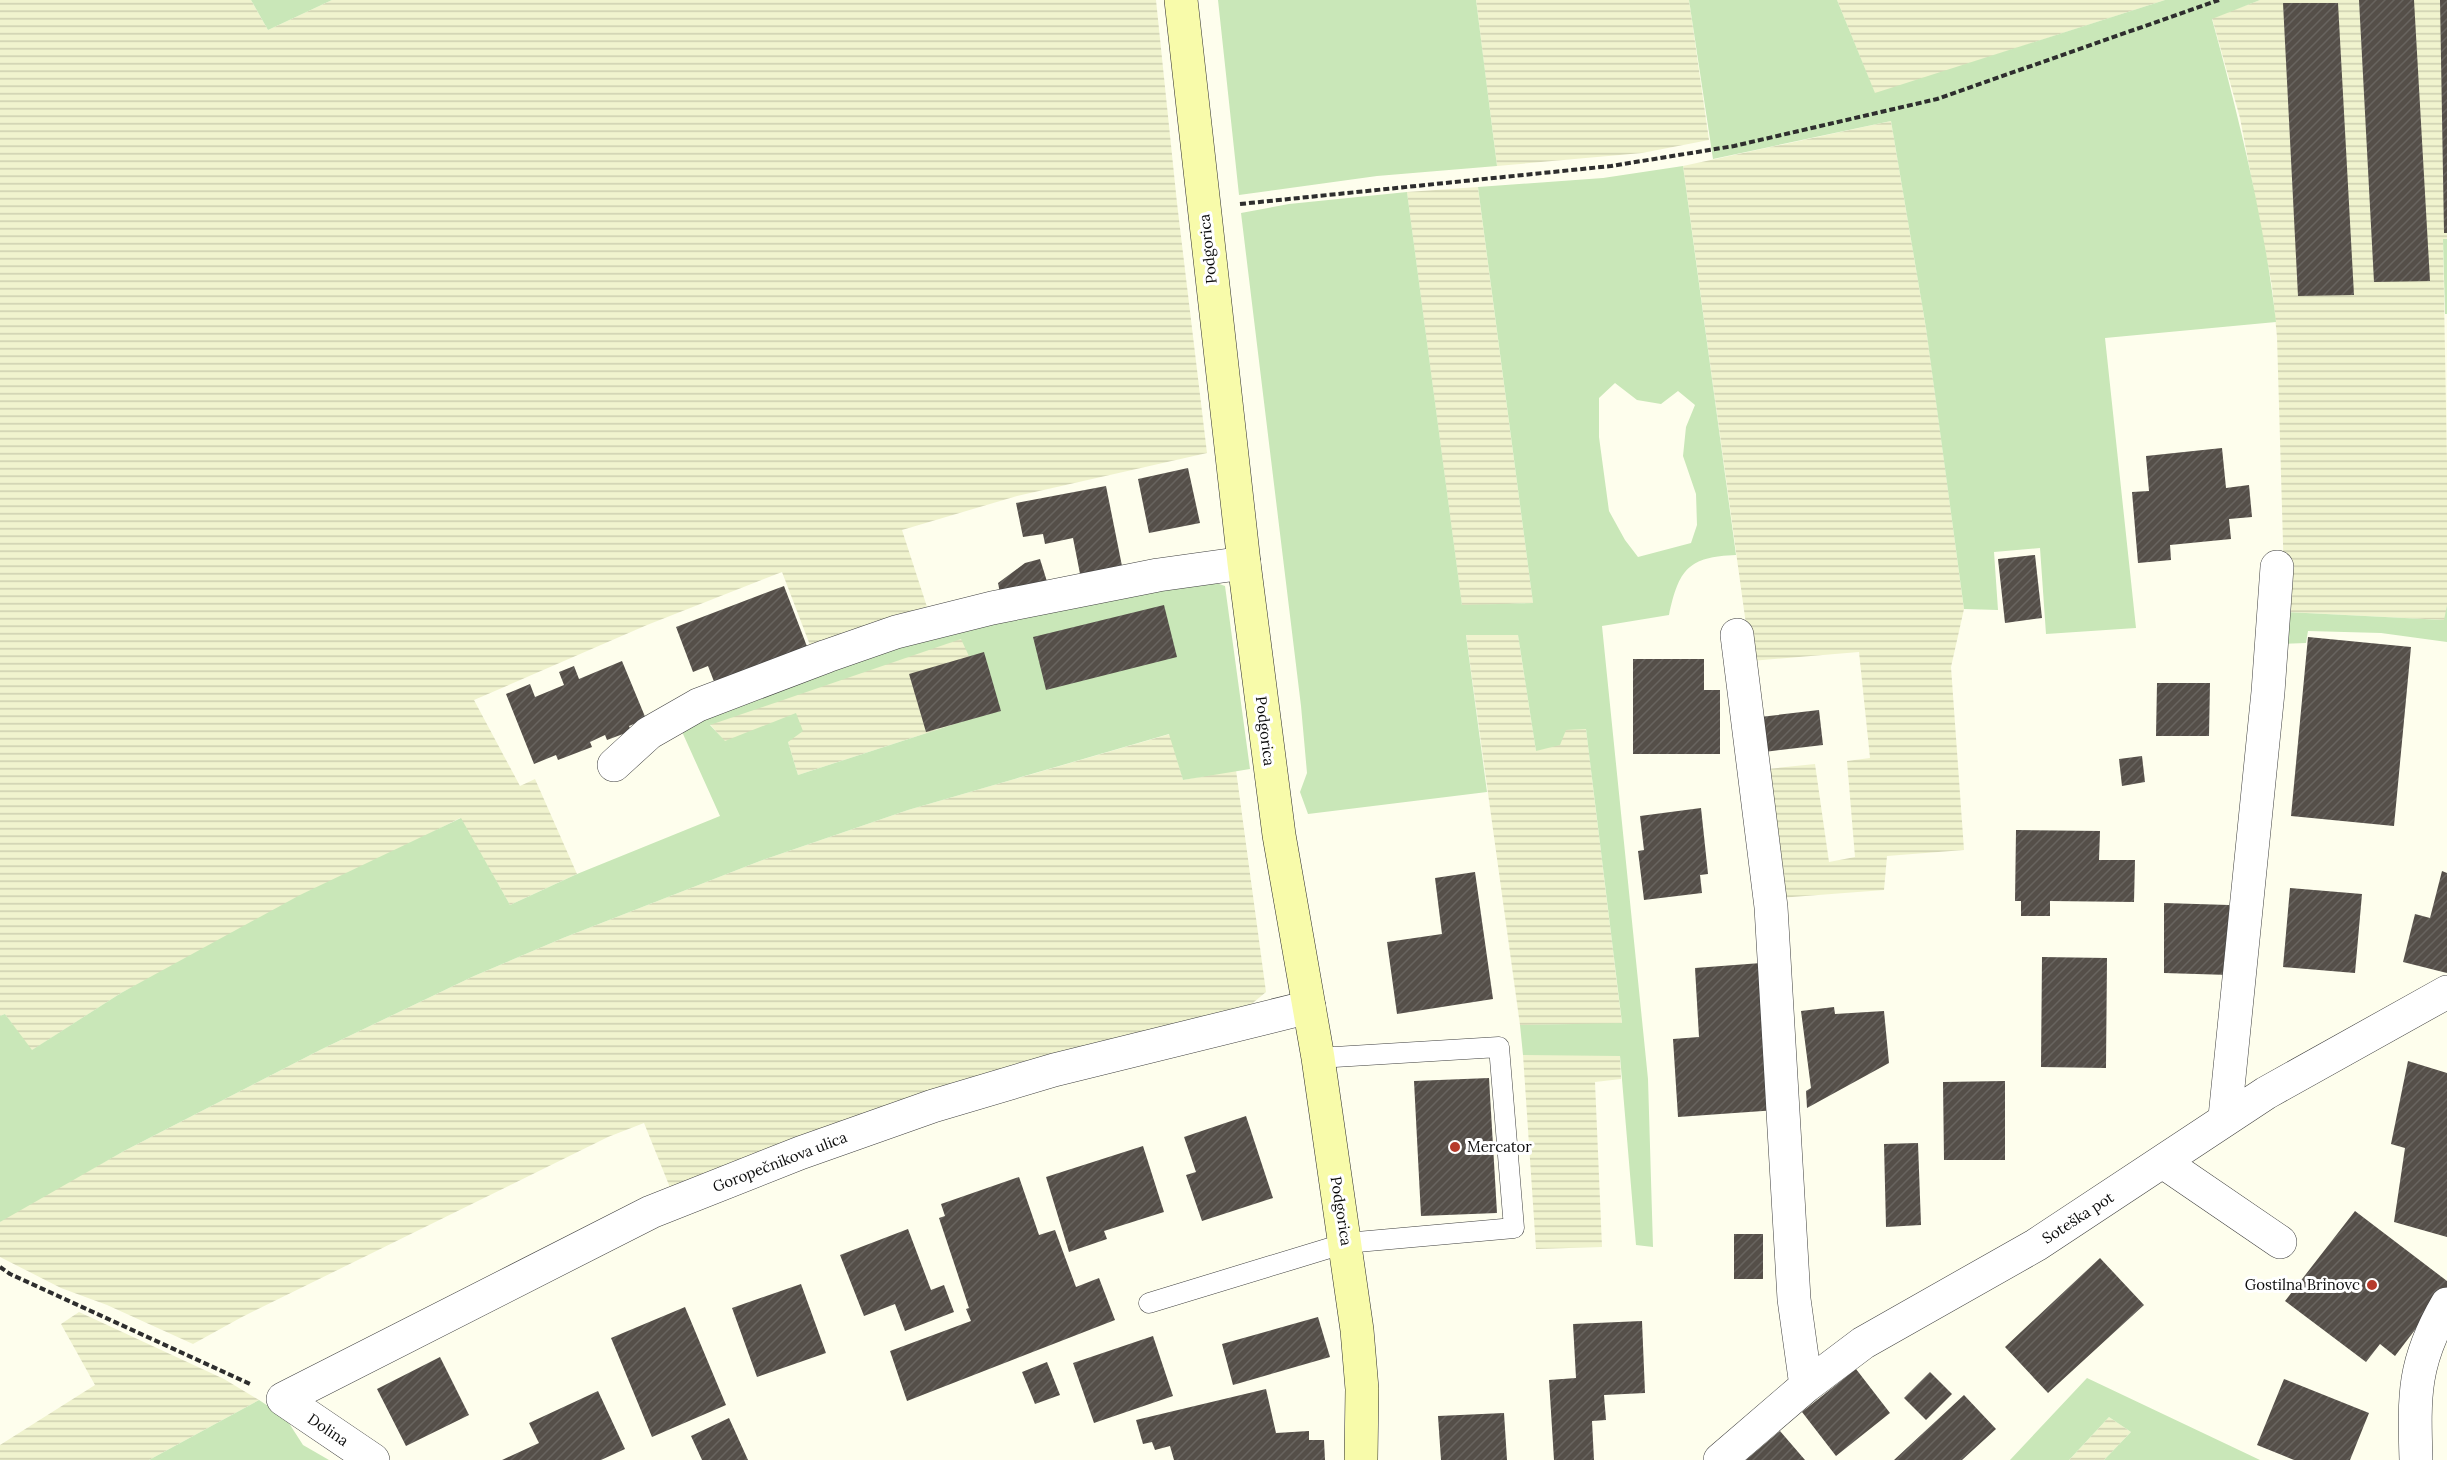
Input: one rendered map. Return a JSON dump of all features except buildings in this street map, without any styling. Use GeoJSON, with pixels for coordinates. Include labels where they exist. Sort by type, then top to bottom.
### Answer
{"type":"FeatureCollection","features":[{"type":"Feature","properties":{"kind":"main road","name":"Podgorica"},"geometry":{"type":"LineString","coordinates":[[1181,0],[1244,563],[1279,835],[1318,1058],[1358,1330],[1361,1377],[1360,1460]]}},
{"type":"Feature","properties":{"kind":"street"},"geometry":{"type":"LineString","coordinates":[[614,765],[649,733],[698,705],[896,632],[992,608],[1158,575],[1244,563]]}},
{"type":"Feature","properties":{"kind":"street"},"geometry":{"type":"LineString","coordinates":[[2225,1117],[2268,692],[2277,567]]}},
{"type":"Feature","properties":{"kind":"street"},"geometry":{"type":"LineString","coordinates":[[1737,635],[1771,907],[1794,1299],[1806,1386]]}},
{"type":"Feature","properties":{"kind":"street","name":"Soteška pot"},"geometry":{"type":"LineString","coordinates":[[1720,1460],[1806,1386],[1863,1343],[2036,1245],[2163,1162],[2225,1117],[2447,992]]}},
{"type":"Feature","properties":{"kind":"street","name":"Goropečnikova ulica"},"geometry":{"type":"LineString","coordinates":[[283,1399],[651,1212],[800,1154],[933,1106],[1054,1070],[1309,1007]]}},
{"type":"Feature","properties":{"kind":"street"},"geometry":{"type":"LineString","coordinates":[[2163,1162],[2280,1242]]}},
{"type":"Feature","properties":{"kind":"street"},"geometry":{"type":"LineString","coordinates":[[2416,1460],[2415,1389],[2418,1368],[2436,1323],[2447,1304]]}},
{"type":"Feature","properties":{"kind":"street","name":"Dolina"},"geometry":{"type":"LineString","coordinates":[[283,1399],[373,1460]]}},
{"type":"Feature","properties":{"kind":"lane"},"geometry":{"type":"LineString","coordinates":[[1149,1303],[1346,1243],[1514,1228],[1499,1047],[1318,1058]]}},
{"type":"Feature","properties":{"kind":"path"},"geometry":{"type":"LineString","coordinates":[[1204,207],[1611,166],[1734,146],[1937,99],[2219,0]]}},
{"type":"Feature","properties":{"kind":"path"},"geometry":{"type":"LineString","coordinates":[[0,1267],[10,1274],[283,1399]]}},
{"type":"Feature","properties":{"kind":"green space"},"geometry":{"type":"Polygon","coordinates":[[[0,0],[251,0],[268,30],[332,0],[1156,0],[1177,203],[1207,453],[1017,496],[902,530],[929,613],[813,653],[782,572],[647,625],[474,700],[520,786],[535,779],[577,874],[510,905],[460,818],[121,993],[31,1051],[5,1014],[0,1016],[0,0]]]}},
{"type":"Feature","properties":{"kind":"green space"},"geometry":{"type":"Polygon","coordinates":[[[251,0],[332,0],[268,30],[251,0]]]}},
{"type":"Feature","properties":{"kind":"green space"},"geometry":{"type":"Polygon","coordinates":[[[1218,0],[1476,0],[1497,166],[1377,176],[1239,195],[1218,0]]]}},
{"type":"Feature","properties":{"kind":"green space"},"geometry":{"type":"Polygon","coordinates":[[[1476,0],[1689,0],[1709,140],[1642,153],[1497,166],[1476,0]]]}},
{"type":"Feature","properties":{"kind":"green space"},"geometry":{"type":"Polygon","coordinates":[[[1689,0],[1837,0],[1875,93],[2165,0],[2260,0],[2212,19],[2250,169],[2265,245],[2276,322],[2105,338],[2136,628],[2046,634],[2040,548],[1994,552],[1998,610],[1964,609],[1926,328],[1891,121],[1713,159],[1689,0]]]}},
{"type":"Feature","properties":{"kind":"green space"},"geometry":{"type":"Polygon","coordinates":[[[1837,0],[2165,0],[1875,94],[1837,0]]]}},
{"type":"Feature","properties":{"kind":"green space"},"geometry":{"type":"Polygon","coordinates":[[[2260,0],[2447,0],[2447,239],[2443,240],[2447,463],[2447,605],[2445,620],[2285,612],[2277,337],[2272,286],[2240,118],[2212,18],[2260,0]]]}},
{"type":"Feature","properties":{"kind":"green space"},"geometry":{"type":"Polygon","coordinates":[[[1891,121],[1926,328],[1964,609],[1951,667],[1964,850],[1887,856],[1884,890],[1779,898],[1767,769],[1815,764],[1829,862],[1855,857],[1847,761],[1870,758],[1859,652],[1751,661],[1683,166],[1891,121]]]}},
{"type":"Feature","properties":{"kind":"green space"},"geometry":{"type":"Polygon","coordinates":[[[1683,166],[1736,555],[1707,559],[1688,568],[1677,586],[1669,615],[1602,626],[1648,1079],[1653,1247],[1636,1245],[1620,1056],[1523,1055],[1520,1025],[1622,1023],[1586,729],[1566,730],[1560,745],[1536,751],[1518,635],[1466,635],[1487,792],[1308,814],[1300,792],[1307,773],[1301,706],[1241,213],[1289,204],[1407,192],[1462,605],[1533,603],[1478,187],[1603,178],[1683,166]],[[1615,383],[1599,398],[1599,437],[1609,511],[1625,540],[1638,557],[1691,543],[1697,525],[1696,494],[1683,456],[1686,427],[1695,405],[1678,391],[1661,404],[1637,400],[1615,383]]]}},
{"type":"Feature","properties":{"kind":"green space"},"geometry":{"type":"Polygon","coordinates":[[[1478,187],[1533,603],[1462,606],[1407,192],[1478,187]]]}},
{"type":"Feature","properties":{"kind":"green space"},"geometry":{"type":"Polygon","coordinates":[[[2443,239],[2447,239],[2447,314],[2445,314],[2443,239]]]}},
{"type":"Feature","properties":{"kind":"green space"},"geometry":{"type":"Polygon","coordinates":[[[1202,578],[1225,586],[1250,769],[1183,780],[1169,734],[908,810],[760,861],[563,938],[474,976],[320,1050],[124,1151],[0,1222],[0,1016],[5,1014],[32,1050],[121,993],[300,895],[461,818],[510,905],[577,874],[720,816],[679,725],[892,642],[1202,578]],[[961,639],[710,725],[725,741],[796,713],[803,731],[788,742],[798,775],[979,716],[974,667],[961,639]]]}},
{"type":"Feature","properties":{"kind":"green space"},"geometry":{"type":"Polygon","coordinates":[[[2447,605],[2447,642],[2381,633],[2308,631],[2306,643],[2283,644],[2285,612],[2444,620],[2447,605]]]}},
{"type":"Feature","properties":{"kind":"green space"},"geometry":{"type":"Polygon","coordinates":[[[1466,634],[1518,635],[1536,751],[1566,729],[1586,729],[1622,1024],[1520,1025],[1466,634]]]}},
{"type":"Feature","properties":{"kind":"green space"},"geometry":{"type":"Polygon","coordinates":[[[962,638],[975,667],[979,716],[798,775],[788,742],[724,741],[710,724],[962,638]]]}},
{"type":"Feature","properties":{"kind":"green space"},"geometry":{"type":"Polygon","coordinates":[[[1170,734],[1183,780],[1236,770],[1266,992],[1248,1007],[673,1195],[644,1123],[608,1137],[242,1317],[193,1344],[107,1305],[61,1288],[0,1257],[0,1222],[12,1213],[124,1151],[320,1050],[474,976],[563,938],[760,861],[908,810],[1170,734]]]}},
{"type":"Feature","properties":{"kind":"green space"},"geometry":{"type":"Polygon","coordinates":[[[1523,1055],[1620,1055],[1621,1079],[1595,1082],[1602,1247],[1536,1249],[1523,1055]]]}},
{"type":"Feature","properties":{"kind":"green space"},"geometry":{"type":"Polygon","coordinates":[[[79,1312],[224,1379],[259,1400],[149,1460],[0,1460],[0,1445],[95,1385],[61,1324],[79,1312]]]}},
{"type":"Feature","properties":{"kind":"green space"},"geometry":{"type":"Polygon","coordinates":[[[2087,1378],[2260,1460],[2104,1460],[2131,1432],[2109,1417],[2069,1460],[2010,1460],[2087,1378]]]}},
{"type":"Feature","properties":{"kind":"green space"},"geometry":{"type":"Polygon","coordinates":[[[259,1400],[285,1417],[303,1445],[329,1460],[149,1460],[259,1400]]]}},
{"type":"Feature","properties":{"kind":"green space"},"geometry":{"type":"Polygon","coordinates":[[[2109,1417],[2131,1432],[2104,1460],[2069,1460],[2109,1417]]]}},
{"type":"Feature","properties":{"kind":"place","name":"Mercator"},"geometry":{"type":"Point","coordinates":[1455,1147]}},
{"type":"Feature","properties":{"kind":"place","name":"Gostilna Brinovc"},"geometry":{"type":"Point","coordinates":[2372,1285]}}]}
